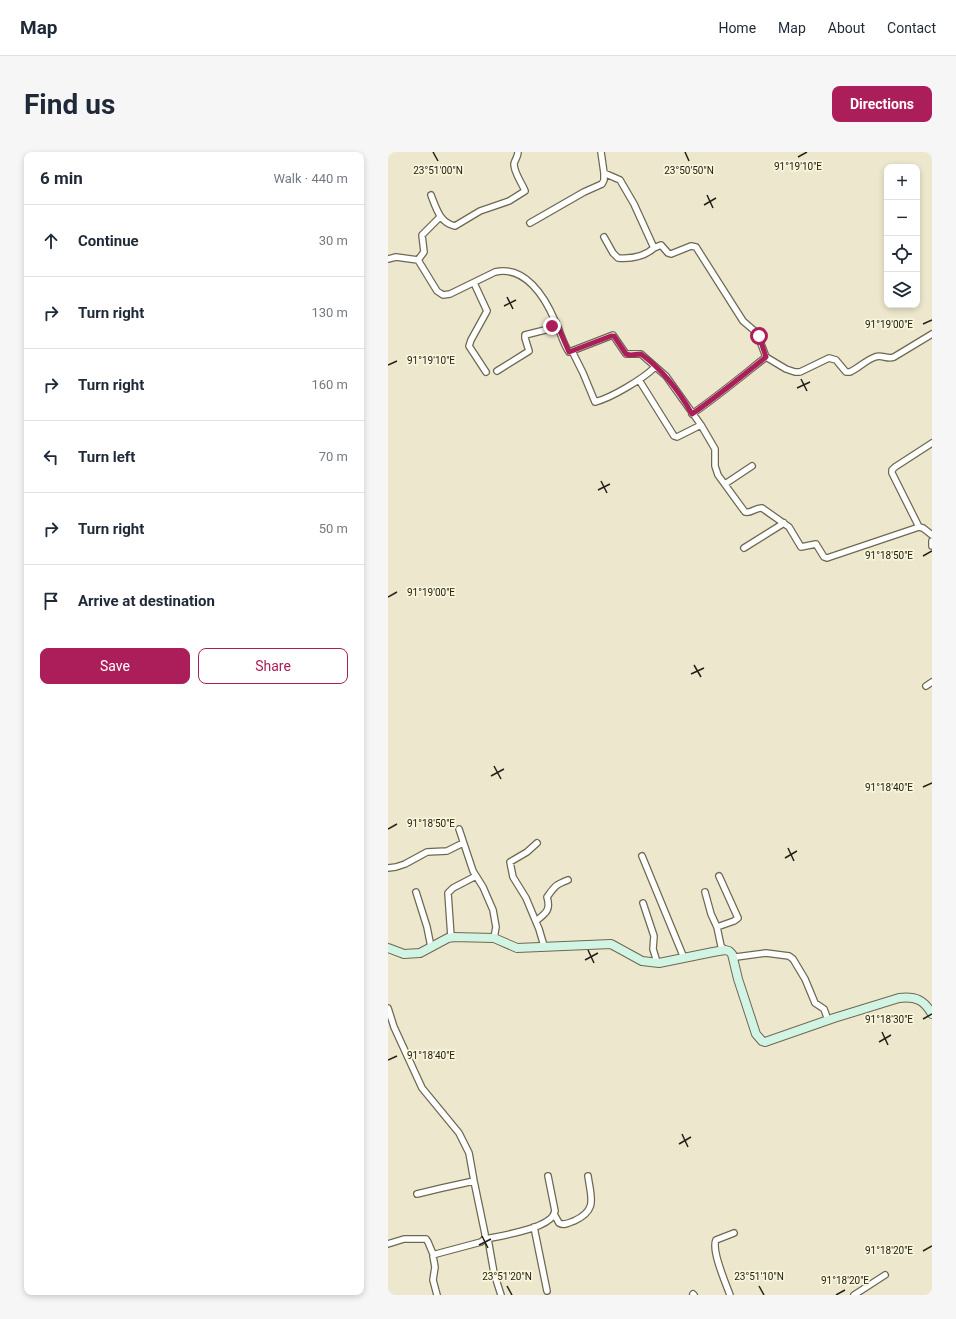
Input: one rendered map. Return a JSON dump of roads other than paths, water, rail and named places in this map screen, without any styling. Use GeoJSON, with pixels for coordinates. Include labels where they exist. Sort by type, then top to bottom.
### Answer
{"type":"FeatureCollection","features":[{"type":"Feature","properties":{"kind":"street"},"geometry":{"type":"LineString","coordinates":[[431,195],[440,217],[449,224],[455,226],[480,211],[502,204],[524,192],[525,189],[520,181],[514,163],[518,152]]}},
{"type":"Feature","properties":{"kind":"street"},"geometry":{"type":"LineString","coordinates":[[530,223],[584,192],[602,184],[604,180],[604,173],[601,152]]}},
{"type":"Feature","properties":{"kind":"street"},"geometry":{"type":"LineString","coordinates":[[604,173],[620,180],[634,204],[654,248]]}},
{"type":"Feature","properties":{"kind":"street"},"geometry":{"type":"LineString","coordinates":[[418,260],[424,252],[422,235],[440,217]]}},
{"type":"Feature","properties":{"kind":"street"},"geometry":{"type":"LineString","coordinates":[[604,237],[613,253],[618,258],[638,257],[650,252],[660,244],[670,254],[691,246],[696,247],[743,321],[757,333],[766,357],[786,369],[797,372],[825,358],[833,358],[848,372],[858,368],[875,357],[883,356],[891,359],[894,358],[932,334]]}},
{"type":"Feature","properties":{"kind":"street"},"geometry":{"type":"LineString","coordinates":[[388,259],[396,258],[418,260]]}},
{"type":"Feature","properties":{"kind":"street"},"geometry":{"type":"LineString","coordinates":[[418,260],[437,291],[443,295],[450,294],[496,272],[502,271],[519,274],[539,291],[547,303],[569,352],[613,335],[626,354],[641,354],[671,382],[701,425],[715,449],[715,466],[718,475],[745,512],[748,513],[760,507],[789,527],[801,547],[816,544],[824,557],[827,558],[918,527],[923,528],[932,535]]}},
{"type":"Feature","properties":{"kind":"street"},"geometry":{"type":"LineString","coordinates":[[474,283],[487,310],[469,346],[486,372]]}},
{"type":"Feature","properties":{"kind":"street"},"geometry":{"type":"LineString","coordinates":[[497,371],[529,351],[524,336],[525,335],[545,330],[556,322]]}},
{"type":"Feature","properties":{"kind":"street"},"geometry":{"type":"LineString","coordinates":[[572,351],[583,373],[594,402],[639,380],[655,367]]}},
{"type":"Feature","properties":{"kind":"street"},"geometry":{"type":"LineString","coordinates":[[692,414],[718,396],[766,357]]}},
{"type":"Feature","properties":{"kind":"street"},"geometry":{"type":"LineString","coordinates":[[639,380],[674,436],[677,437],[701,425]]}},
{"type":"Feature","properties":{"kind":"street"},"geometry":{"type":"LineString","coordinates":[[918,527],[892,473],[892,470],[932,443]]}},
{"type":"Feature","properties":{"kind":"street"},"geometry":{"type":"LineString","coordinates":[[725,484],[752,466]]}},
{"type":"Feature","properties":{"kind":"street"},"geometry":{"type":"LineString","coordinates":[[744,548],[784,523]]}},
{"type":"Feature","properties":{"kind":"street"},"geometry":{"type":"LineString","coordinates":[[932,541],[932,546]]}},
{"type":"Feature","properties":{"kind":"street"},"geometry":{"type":"LineString","coordinates":[[926,686],[932,682]]}},
{"type":"Feature","properties":{"kind":"street"},"geometry":{"type":"LineString","coordinates":[[459,829],[468,857],[493,910],[496,927],[494,938]]}},
{"type":"Feature","properties":{"kind":"street"},"geometry":{"type":"LineString","coordinates":[[388,868],[405,864],[427,852],[447,852],[463,843]]}},
{"type":"Feature","properties":{"kind":"street"},"geometry":{"type":"LineString","coordinates":[[537,843],[527,852],[510,862],[513,877],[526,898],[544,946]]}},
{"type":"Feature","properties":{"kind":"street"},"geometry":{"type":"LineString","coordinates":[[642,856],[684,958]]}},
{"type":"Feature","properties":{"kind":"street"},"geometry":{"type":"LineString","coordinates":[[451,937],[448,893],[453,888],[476,876]]}},
{"type":"Feature","properties":{"kind":"street"},"geometry":{"type":"LineString","coordinates":[[717,927],[734,922],[738,918],[719,876]]}},
{"type":"Feature","properties":{"kind":"street"},"geometry":{"type":"LineString","coordinates":[[536,922],[548,910],[550,905],[547,897],[552,889],[558,884],[568,880]]}},
{"type":"Feature","properties":{"kind":"street"},"geometry":{"type":"LineString","coordinates":[[416,892],[432,947]]}},
{"type":"Feature","properties":{"kind":"street"},"geometry":{"type":"LineString","coordinates":[[705,892],[711,914],[717,927],[721,946],[736,957],[766,953],[789,956],[793,959],[805,979],[815,1003],[824,1009],[828,1020]]}},
{"type":"Feature","properties":{"kind":"street"},"geometry":{"type":"LineString","coordinates":[[643,903],[654,936],[654,949],[657,962]]}},
{"type":"Feature","properties":{"kind":"street"},"geometry":{"type":"LineString","coordinates":[[388,948],[404,954],[420,953],[451,937],[469,936],[494,938],[517,948],[611,944],[642,961],[657,962],[728,952]]}},
{"type":"Feature","properties":{"kind":"street"},"geometry":{"type":"LineString","coordinates":[[728,952],[756,1034],[762,1041],[768,1041],[828,1020],[909,996],[922,1002],[932,1014]]}},
{"type":"Feature","properties":{"kind":"street"},"geometry":{"type":"LineString","coordinates":[[388,1008],[394,1027],[422,1088],[459,1133],[469,1153],[486,1239],[501,1295]]}},
{"type":"Feature","properties":{"kind":"street"},"geometry":{"type":"LineString","coordinates":[[548,1176],[555,1211],[554,1214],[559,1223],[565,1225],[588,1211],[591,1204],[588,1176]]}},
{"type":"Feature","properties":{"kind":"street"},"geometry":{"type":"LineString","coordinates":[[417,1194],[474,1182]]}},
{"type":"Feature","properties":{"kind":"street"},"geometry":{"type":"LineString","coordinates":[[388,1244],[404,1239],[426,1239],[432,1254],[436,1254],[534,1227],[549,1220],[554,1214]]}},
{"type":"Feature","properties":{"kind":"street"},"geometry":{"type":"LineString","coordinates":[[534,1227],[547,1291]]}},
{"type":"Feature","properties":{"kind":"street"},"geometry":{"type":"LineString","coordinates":[[730,1295],[721,1271],[715,1242],[734,1232]]}},
{"type":"Feature","properties":{"kind":"street"},"geometry":{"type":"LineString","coordinates":[[436,1254],[433,1256],[433,1280],[437,1295]]}},
{"type":"Feature","properties":{"kind":"street"},"geometry":{"type":"LineString","coordinates":[[854,1295],[885,1276]]}}]}
